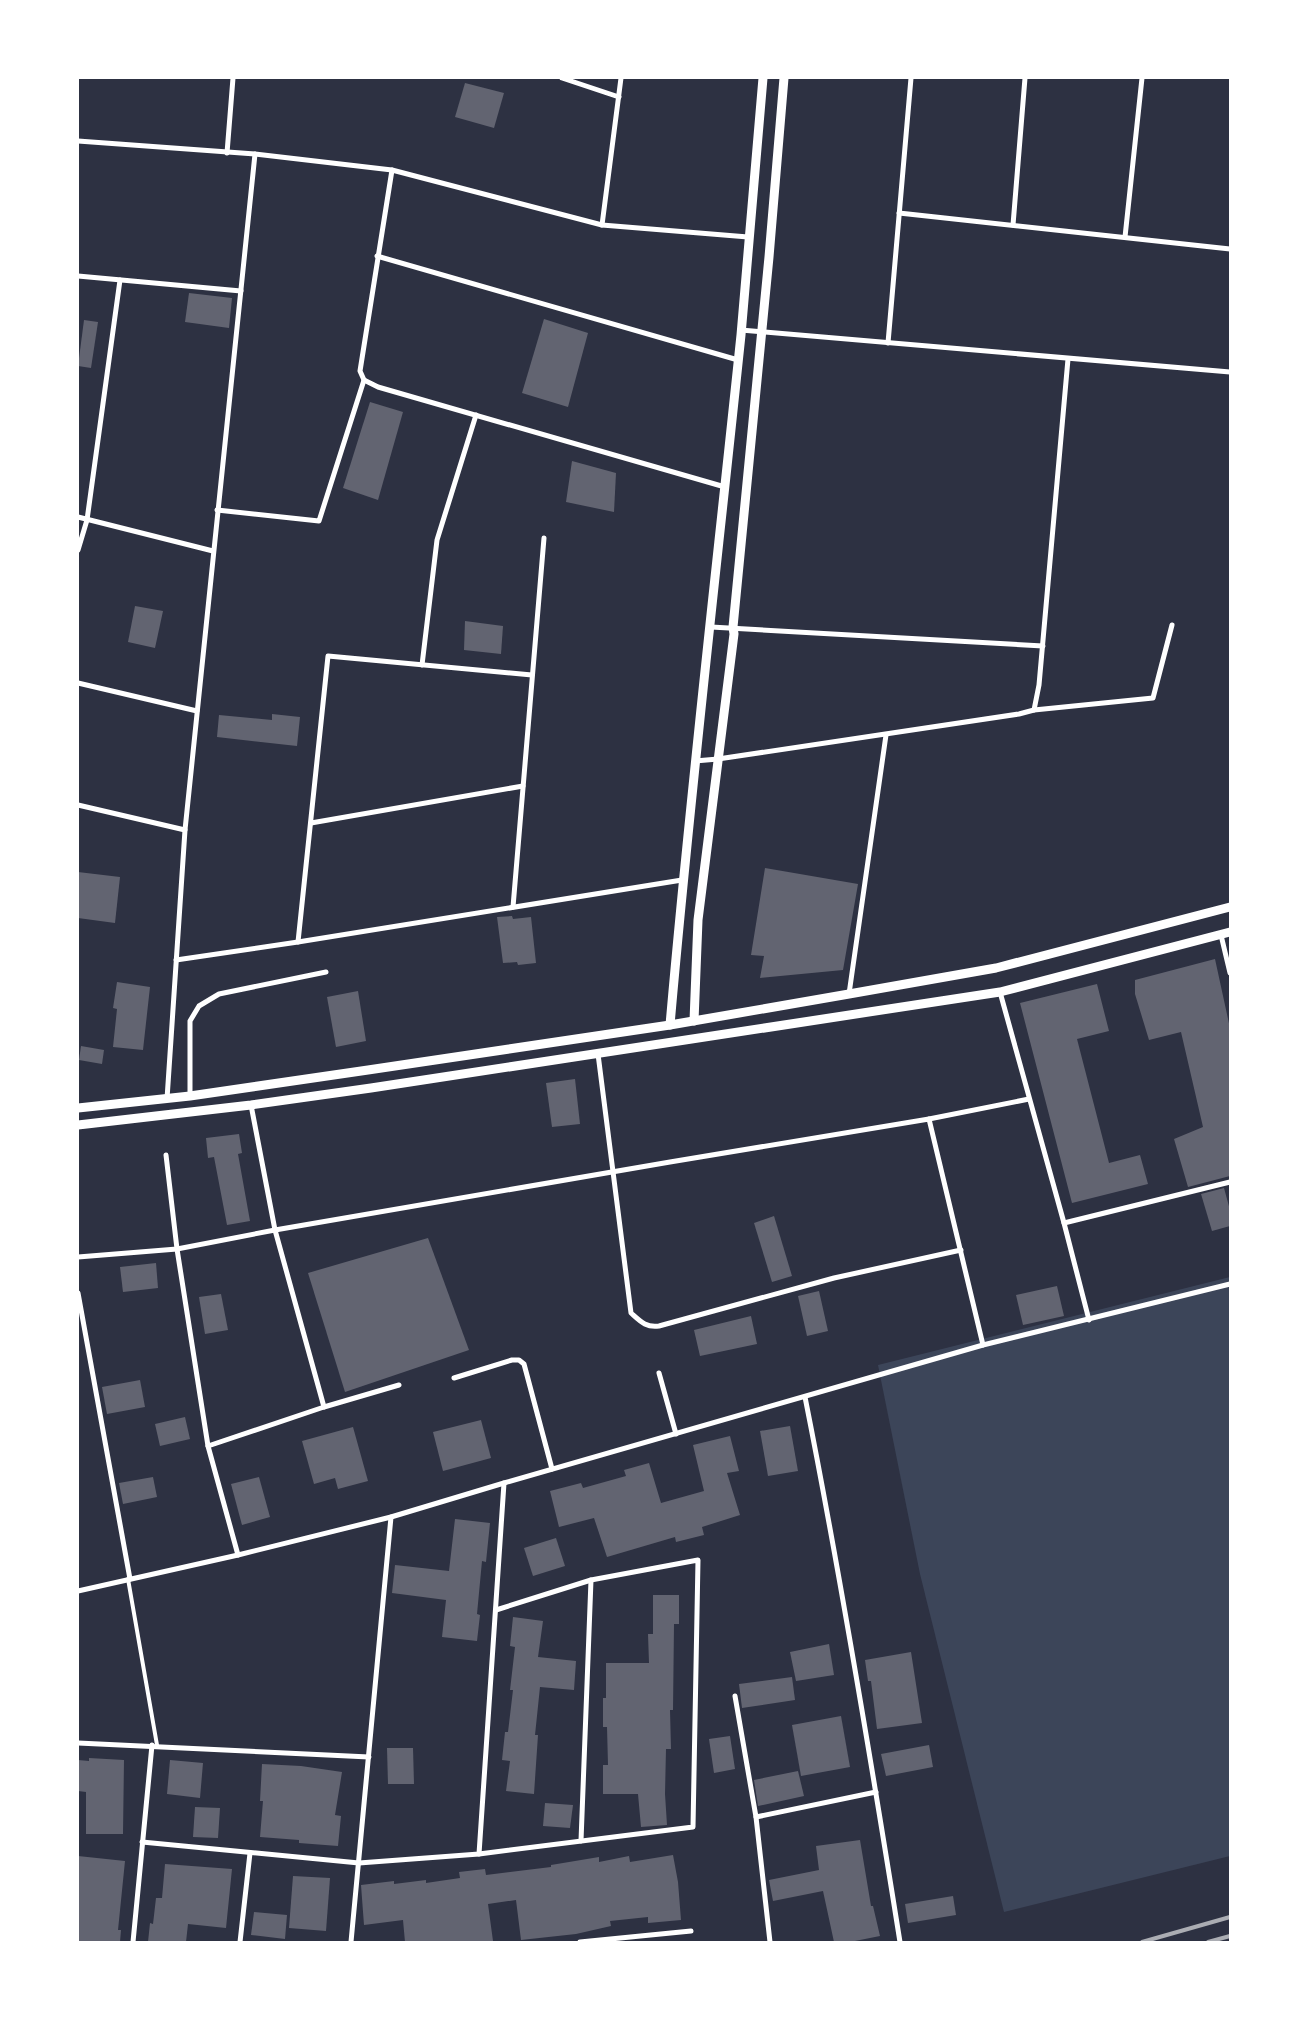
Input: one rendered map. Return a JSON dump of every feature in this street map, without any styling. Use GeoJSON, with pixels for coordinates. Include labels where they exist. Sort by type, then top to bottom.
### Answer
{"type":"FeatureCollection","features":[{"type":"Feature","properties":{"kind":"street"},"geometry":{"type":"LineString","coordinates":[[227,153],[233,78]]}},
{"type":"Feature","properties":{"kind":"street"},"geometry":{"type":"LineString","coordinates":[[562,78],[618,97]]}},
{"type":"Feature","properties":{"kind":"street"},"geometry":{"type":"LineString","coordinates":[[602,226],[621,78]]}},
{"type":"Feature","properties":{"kind":"street"},"geometry":{"type":"LineString","coordinates":[[670,1025],[694,761],[741,330],[763,78]]}},
{"type":"Feature","properties":{"kind":"street"},"geometry":{"type":"LineString","coordinates":[[694,1021],[698,920],[734,634],[733,627],[762,332],[784,78]]}},
{"type":"Feature","properties":{"kind":"street"},"geometry":{"type":"LineString","coordinates":[[888,343],[911,78]]}},
{"type":"Feature","properties":{"kind":"street"},"geometry":{"type":"LineString","coordinates":[[1013,225],[1025,78]]}},
{"type":"Feature","properties":{"kind":"street"},"geometry":{"type":"LineString","coordinates":[[1125,236],[1142,78]]}},
{"type":"Feature","properties":{"kind":"street"},"geometry":{"type":"LineString","coordinates":[[78,141],[255,154],[392,170],[602,226],[748,238]]}},
{"type":"Feature","properties":{"kind":"street"},"geometry":{"type":"LineString","coordinates":[[167,1099],[184,830],[255,154]]}},
{"type":"Feature","properties":{"kind":"street"},"geometry":{"type":"LineString","coordinates":[[392,170],[360,371],[364,380],[378,387],[725,487]]}},
{"type":"Feature","properties":{"kind":"street"},"geometry":{"type":"LineString","coordinates":[[899,213],[1125,236],[1230,249]]}},
{"type":"Feature","properties":{"kind":"street"},"geometry":{"type":"LineString","coordinates":[[377,256],[738,360]]}},
{"type":"Feature","properties":{"kind":"street"},"geometry":{"type":"LineString","coordinates":[[78,276],[241,291]]}},
{"type":"Feature","properties":{"kind":"street"},"geometry":{"type":"LineString","coordinates":[[78,550],[87,520],[120,280]]}},
{"type":"Feature","properties":{"kind":"street"},"geometry":{"type":"LineString","coordinates":[[741,330],[1230,372]]}},
{"type":"Feature","properties":{"kind":"street"},"geometry":{"type":"LineString","coordinates":[[1034,710],[1039,686],[1043,646],[1068,359]]}},
{"type":"Feature","properties":{"kind":"street"},"geometry":{"type":"LineString","coordinates":[[217,510],[319,521],[364,380]]}},
{"type":"Feature","properties":{"kind":"street"},"geometry":{"type":"LineString","coordinates":[[422,665],[437,540],[476,415]]}},
{"type":"Feature","properties":{"kind":"street"},"geometry":{"type":"LineString","coordinates":[[78,518],[213,551]]}},
{"type":"Feature","properties":{"kind":"street"},"geometry":{"type":"LineString","coordinates":[[513,907],[544,538]]}},
{"type":"Feature","properties":{"kind":"street"},"geometry":{"type":"LineString","coordinates":[[694,761],[886,735],[1034,710],[1153,698],[1172,626]]}},
{"type":"Feature","properties":{"kind":"street"},"geometry":{"type":"LineString","coordinates":[[710,627],[1043,646]]}},
{"type":"Feature","properties":{"kind":"street"},"geometry":{"type":"LineString","coordinates":[[298,942],[328,656],[532,675]]}},
{"type":"Feature","properties":{"kind":"street"},"geometry":{"type":"LineString","coordinates":[[78,682],[196,711]]}},
{"type":"Feature","properties":{"kind":"street"},"geometry":{"type":"LineString","coordinates":[[849,994],[886,735]]}},
{"type":"Feature","properties":{"kind":"street"},"geometry":{"type":"LineString","coordinates":[[311,823],[523,786]]}},
{"type":"Feature","properties":{"kind":"street"},"geometry":{"type":"LineString","coordinates":[[78,805],[184,830]]}},
{"type":"Feature","properties":{"kind":"street"},"geometry":{"type":"LineString","coordinates":[[176,960],[682,880]]}},
{"type":"Feature","properties":{"kind":"street"},"geometry":{"type":"LineString","coordinates":[[78,1108],[190,1096],[694,1021],[996,968],[1230,908]]}},
{"type":"Feature","properties":{"kind":"street"},"geometry":{"type":"LineString","coordinates":[[78,1125],[252,1105],[371,1088],[1000,992],[1230,932]]}},
{"type":"Feature","properties":{"kind":"street"},"geometry":{"type":"LineString","coordinates":[[1221,935],[1230,973]]}},
{"type":"Feature","properties":{"kind":"street"},"geometry":{"type":"LineString","coordinates":[[190,1096],[190,1021],[199,1006],[219,994],[326,972]]}},
{"type":"Feature","properties":{"kind":"street"},"geometry":{"type":"LineString","coordinates":[[1000,992],[1064,1222],[1089,1320]]}},
{"type":"Feature","properties":{"kind":"street"},"geometry":{"type":"LineString","coordinates":[[598,1054],[631,1313],[643,1324],[652,1327],[834,1278],[961,1250]]}},
{"type":"Feature","properties":{"kind":"street"},"geometry":{"type":"LineString","coordinates":[[368,1070],[371,1088]]}},
{"type":"Feature","properties":{"kind":"street"},"geometry":{"type":"LineString","coordinates":[[78,1257],[177,1249],[275,1230],[929,1119],[1029,1099]]}},
{"type":"Feature","properties":{"kind":"street"},"geometry":{"type":"LineString","coordinates":[[252,1105],[275,1230],[324,1407]]}},
{"type":"Feature","properties":{"kind":"street"},"geometry":{"type":"LineString","coordinates":[[929,1119],[983,1345]]}},
{"type":"Feature","properties":{"kind":"street"},"geometry":{"type":"LineString","coordinates":[[166,1155],[177,1249],[208,1446],[238,1555]]}},
{"type":"Feature","properties":{"kind":"street"},"geometry":{"type":"LineString","coordinates":[[1064,1222],[1230,1182]]}},
{"type":"Feature","properties":{"kind":"street"},"geometry":{"type":"LineString","coordinates":[[78,1591],[238,1555],[391,1517],[504,1482],[983,1345],[1230,1284]]}},
{"type":"Feature","properties":{"kind":"street"},"geometry":{"type":"LineString","coordinates":[[78,1293],[129,1579]]}},
{"type":"Feature","properties":{"kind":"street"},"geometry":{"type":"LineString","coordinates":[[454,1378],[512,1360],[519,1360],[524,1364],[552,1469]]}},
{"type":"Feature","properties":{"kind":"street"},"geometry":{"type":"LineString","coordinates":[[659,1373],[676,1434]]}},
{"type":"Feature","properties":{"kind":"street"},"geometry":{"type":"LineString","coordinates":[[208,1446],[324,1407],[399,1385]]}},
{"type":"Feature","properties":{"kind":"street"},"geometry":{"type":"LineString","coordinates":[[806,1397],[826,1500],[900,1942]]}},
{"type":"Feature","properties":{"kind":"street"},"geometry":{"type":"LineString","coordinates":[[479,1854],[504,1482]]}},
{"type":"Feature","properties":{"kind":"street"},"geometry":{"type":"LineString","coordinates":[[351,1942],[370,1757],[391,1517]]}},
{"type":"Feature","properties":{"kind":"street"},"geometry":{"type":"LineString","coordinates":[[142,1842],[358,1863],[479,1854],[693,1826],[698,1560],[591,1580],[496,1610]]}},
{"type":"Feature","properties":{"kind":"street"},"geometry":{"type":"LineString","coordinates":[[581,1841],[591,1580]]}},
{"type":"Feature","properties":{"kind":"street"},"geometry":{"type":"LineString","coordinates":[[735,1696],[756,1817],[770,1942]]}},
{"type":"Feature","properties":{"kind":"street"},"geometry":{"type":"LineString","coordinates":[[78,1742],[370,1757]]}},
{"type":"Feature","properties":{"kind":"street"},"geometry":{"type":"LineString","coordinates":[[133,1942],[142,1842],[154,1745]]}},
{"type":"Feature","properties":{"kind":"street"},"geometry":{"type":"LineString","coordinates":[[756,1817],[876,1792]]}},
{"type":"Feature","properties":{"kind":"street"},"geometry":{"type":"LineString","coordinates":[[240,1942],[250,1853]]}},
{"type":"Feature","properties":{"kind":"street"},"geometry":{"type":"LineString","coordinates":[[580,1942],[692,1931]]}},
{"type":"Feature","properties":{"kind":"lane"},"geometry":{"type":"LineString","coordinates":[[129,1579],[154,1745]]}},
{"type":"Feature","properties":{"kind":"shaded area"},"geometry":{"type":"Polygon","coordinates":[[[1230,1277],[1230,1856],[1004,1912],[920,1574],[878,1365],[1230,1277]]]}},
{"type":"Feature","properties":{"kind":"building"},"geometry":{"type":"Polygon","coordinates":[[[465,83],[504,93],[494,128],[455,117],[465,83]]]}},
{"type":"Feature","properties":{"kind":"building"},"geometry":{"type":"Polygon","coordinates":[[[189,293],[232,298],[229,328],[185,322],[189,293]]]}},
{"type":"Feature","properties":{"kind":"building"},"geometry":{"type":"Polygon","coordinates":[[[544,319],[588,333],[568,407],[522,393],[544,319]]]}},
{"type":"Feature","properties":{"kind":"building"},"geometry":{"type":"Polygon","coordinates":[[[84,320],[98,322],[91,368],[78,366],[84,320]]]}},
{"type":"Feature","properties":{"kind":"building"},"geometry":{"type":"Polygon","coordinates":[[[370,402],[403,412],[378,500],[343,488],[370,402]]]}},
{"type":"Feature","properties":{"kind":"building"},"geometry":{"type":"Polygon","coordinates":[[[572,461],[616,473],[614,512],[566,502],[572,461]]]}},
{"type":"Feature","properties":{"kind":"building"},"geometry":{"type":"Polygon","coordinates":[[[135,606],[163,611],[155,648],[128,642],[135,606]]]}},
{"type":"Feature","properties":{"kind":"building"},"geometry":{"type":"Polygon","coordinates":[[[465,621],[503,626],[501,654],[464,650],[465,621]]]}},
{"type":"Feature","properties":{"kind":"building"},"geometry":{"type":"Polygon","coordinates":[[[272,714],[300,717],[297,746],[217,737],[219,715],[272,720],[272,714]]]}},
{"type":"Feature","properties":{"kind":"building"},"geometry":{"type":"Polygon","coordinates":[[[765,868],[858,884],[843,970],[760,978],[764,956],[751,955],[765,868]]]}},
{"type":"Feature","properties":{"kind":"building"},"geometry":{"type":"Polygon","coordinates":[[[78,872],[120,877],[115,923],[78,918],[78,872]]]}},
{"type":"Feature","properties":{"kind":"building"},"geometry":{"type":"Polygon","coordinates":[[[512,916],[513,919],[531,917],[536,963],[518,965],[517,962],[503,963],[497,917],[512,916]]]}},
{"type":"Feature","properties":{"kind":"building"},"geometry":{"type":"Polygon","coordinates":[[[1215,959],[1230,1028],[1230,1176],[1188,1187],[1174,1139],[1203,1127],[1181,1032],[1149,1040],[1135,994],[1135,980],[1215,959]]]}},
{"type":"Feature","properties":{"kind":"building"},"geometry":{"type":"Polygon","coordinates":[[[117,982],[150,987],[143,1050],[113,1047],[117,1009],[113,1008],[117,982]]]}},
{"type":"Feature","properties":{"kind":"building"},"geometry":{"type":"Polygon","coordinates":[[[1097,984],[1109,1031],[1077,1039],[1109,1163],[1140,1155],[1148,1184],[1072,1203],[1020,1003],[1097,984]]]}},
{"type":"Feature","properties":{"kind":"building"},"geometry":{"type":"Polygon","coordinates":[[[358,991],[366,1041],[336,1047],[327,997],[358,991]]]}},
{"type":"Feature","properties":{"kind":"building"},"geometry":{"type":"Polygon","coordinates":[[[81,1046],[104,1050],[102,1064],[79,1060],[81,1046]]]}},
{"type":"Feature","properties":{"kind":"building"},"geometry":{"type":"Polygon","coordinates":[[[575,1079],[580,1124],[552,1127],[546,1083],[575,1079]]]}},
{"type":"Feature","properties":{"kind":"building"},"geometry":{"type":"Polygon","coordinates":[[[239,1134],[242,1153],[238,1154],[250,1221],[227,1225],[214,1157],[208,1158],[206,1138],[239,1134]]]}},
{"type":"Feature","properties":{"kind":"building"},"geometry":{"type":"Polygon","coordinates":[[[1224,1188],[1230,1210],[1230,1226],[1212,1231],[1201,1194],[1224,1188]]]}},
{"type":"Feature","properties":{"kind":"building"},"geometry":{"type":"Polygon","coordinates":[[[774,1216],[792,1276],[772,1282],[754,1223],[774,1216]]]}},
{"type":"Feature","properties":{"kind":"building"},"geometry":{"type":"Polygon","coordinates":[[[428,1238],[469,1350],[345,1392],[308,1273],[428,1238]]]}},
{"type":"Feature","properties":{"kind":"building"},"geometry":{"type":"Polygon","coordinates":[[[156,1263],[158,1288],[123,1292],[120,1267],[156,1263]]]}},
{"type":"Feature","properties":{"kind":"building"},"geometry":{"type":"Polygon","coordinates":[[[1057,1286],[1064,1316],[1023,1325],[1016,1295],[1057,1286]]]}},
{"type":"Feature","properties":{"kind":"building"},"geometry":{"type":"Polygon","coordinates":[[[819,1291],[828,1331],[807,1336],[798,1296],[819,1291]]]}},
{"type":"Feature","properties":{"kind":"building"},"geometry":{"type":"Polygon","coordinates":[[[221,1294],[228,1330],[205,1334],[199,1297],[221,1294]]]}},
{"type":"Feature","properties":{"kind":"building"},"geometry":{"type":"Polygon","coordinates":[[[751,1316],[757,1344],[700,1356],[694,1330],[751,1316]]]}},
{"type":"Feature","properties":{"kind":"building"},"geometry":{"type":"Polygon","coordinates":[[[140,1380],[145,1407],[107,1414],[102,1387],[140,1380]]]}},
{"type":"Feature","properties":{"kind":"building"},"geometry":{"type":"Polygon","coordinates":[[[185,1417],[190,1439],[160,1446],[155,1424],[185,1417]]]}},
{"type":"Feature","properties":{"kind":"building"},"geometry":{"type":"Polygon","coordinates":[[[481,1420],[491,1458],[443,1471],[433,1432],[481,1420]]]}},
{"type":"Feature","properties":{"kind":"building"},"geometry":{"type":"Polygon","coordinates":[[[790,1426],[798,1471],[768,1476],[760,1431],[790,1426]]]}},
{"type":"Feature","properties":{"kind":"building"},"geometry":{"type":"Polygon","coordinates":[[[353,1427],[368,1481],[338,1489],[335,1478],[314,1484],[302,1441],[353,1427]]]}},
{"type":"Feature","properties":{"kind":"building"},"geometry":{"type":"Polygon","coordinates":[[[730,1436],[739,1471],[727,1473],[740,1515],[702,1527],[704,1535],[676,1542],[675,1537],[607,1557],[594,1518],[559,1527],[550,1491],[581,1483],[583,1488],[626,1476],[624,1470],[649,1463],[661,1503],[704,1491],[693,1445],[730,1436]]]}},
{"type":"Feature","properties":{"kind":"building"},"geometry":{"type":"Polygon","coordinates":[[[153,1477],[157,1497],[123,1504],[119,1483],[153,1477]]]}},
{"type":"Feature","properties":{"kind":"building"},"geometry":{"type":"Polygon","coordinates":[[[259,1477],[270,1517],[242,1525],[231,1484],[259,1477]]]}},
{"type":"Feature","properties":{"kind":"building"},"geometry":{"type":"Polygon","coordinates":[[[455,1519],[490,1523],[486,1562],[482,1561],[477,1614],[480,1615],[477,1641],[442,1637],[446,1600],[392,1593],[395,1565],[449,1571],[455,1519]]]}},
{"type":"Feature","properties":{"kind":"building"},"geometry":{"type":"Polygon","coordinates":[[[556,1538],[565,1566],[533,1576],[524,1548],[556,1538]]]}},
{"type":"Feature","properties":{"kind":"building"},"geometry":{"type":"Polygon","coordinates":[[[653,1595],[679,1595],[679,1624],[674,1624],[673,1710],[670,1710],[671,1749],[666,1749],[665,1794],[667,1825],[641,1827],[638,1794],[603,1794],[603,1765],[608,1765],[607,1727],[603,1727],[603,1698],[606,1698],[606,1663],[649,1663],[648,1634],[653,1634],[653,1595]]]}},
{"type":"Feature","properties":{"kind":"building"},"geometry":{"type":"Polygon","coordinates":[[[513,1617],[543,1621],[538,1657],[576,1661],[574,1690],[540,1687],[535,1735],[538,1735],[534,1794],[506,1791],[510,1761],[502,1760],[505,1732],[508,1732],[513,1690],[510,1690],[515,1647],[510,1646],[513,1617]]]}},
{"type":"Feature","properties":{"kind":"building"},"geometry":{"type":"Polygon","coordinates":[[[829,1644],[834,1675],[796,1681],[790,1652],[829,1644]]]}},
{"type":"Feature","properties":{"kind":"building"},"geometry":{"type":"Polygon","coordinates":[[[911,1652],[922,1723],[877,1729],[871,1681],[868,1681],[865,1660],[911,1652]]]}},
{"type":"Feature","properties":{"kind":"building"},"geometry":{"type":"Polygon","coordinates":[[[792,1677],[795,1700],[742,1708],[739,1684],[792,1677]]]}},
{"type":"Feature","properties":{"kind":"building"},"geometry":{"type":"Polygon","coordinates":[[[841,1716],[850,1767],[801,1776],[792,1725],[841,1716]]]}},
{"type":"Feature","properties":{"kind":"building"},"geometry":{"type":"Polygon","coordinates":[[[730,1736],[735,1769],[714,1773],[709,1739],[730,1736]]]}},
{"type":"Feature","properties":{"kind":"building"},"geometry":{"type":"Polygon","coordinates":[[[929,1745],[933,1767],[886,1776],[881,1754],[929,1745]]]}},
{"type":"Feature","properties":{"kind":"building"},"geometry":{"type":"Polygon","coordinates":[[[387,1748],[413,1748],[414,1784],[388,1784],[387,1748]]]}},
{"type":"Feature","properties":{"kind":"building"},"geometry":{"type":"Polygon","coordinates":[[[89,1758],[124,1760],[123,1834],[86,1834],[86,1792],[78,1791],[78,1760],[89,1761],[89,1758]]]}},
{"type":"Feature","properties":{"kind":"building"},"geometry":{"type":"Polygon","coordinates":[[[170,1760],[203,1763],[200,1798],[167,1794],[170,1760]]]}},
{"type":"Feature","properties":{"kind":"building"},"geometry":{"type":"Polygon","coordinates":[[[262,1764],[301,1766],[342,1772],[335,1815],[341,1816],[338,1846],[260,1837],[263,1801],[260,1801],[262,1764]]]}},
{"type":"Feature","properties":{"kind":"building"},"geometry":{"type":"Polygon","coordinates":[[[798,1771],[804,1796],[758,1806],[754,1780],[798,1771]]]}},
{"type":"Feature","properties":{"kind":"building"},"geometry":{"type":"Polygon","coordinates":[[[545,1803],[573,1805],[570,1828],[543,1826],[545,1803]]]}},
{"type":"Feature","properties":{"kind":"building"},"geometry":{"type":"Polygon","coordinates":[[[195,1807],[220,1808],[218,1838],[193,1837],[195,1807]]]}},
{"type":"Feature","properties":{"kind":"building"},"geometry":{"type":"Polygon","coordinates":[[[860,1840],[871,1906],[873,1906],[880,1936],[850,1942],[834,1942],[823,1891],[773,1901],[769,1880],[819,1870],[816,1846],[860,1840]]]}},
{"type":"Feature","properties":{"kind":"building"},"geometry":{"type":"Polygon","coordinates":[[[673,1855],[678,1882],[681,1920],[648,1923],[648,1917],[610,1921],[611,1926],[576,1934],[521,1940],[516,1900],[488,1904],[493,1941],[405,1942],[403,1920],[364,1925],[361,1885],[394,1881],[394,1884],[426,1880],[426,1883],[460,1878],[459,1872],[485,1869],[486,1875],[551,1867],[551,1865],[599,1857],[599,1862],[629,1856],[630,1862],[673,1855]]]}},
{"type":"Feature","properties":{"kind":"building"},"geometry":{"type":"Polygon","coordinates":[[[78,1856],[125,1861],[118,1930],[121,1930],[120,1942],[78,1942],[78,1856]]]}},
{"type":"Feature","properties":{"kind":"building"},"geometry":{"type":"Polygon","coordinates":[[[165,1864],[232,1869],[226,1928],[188,1924],[186,1942],[148,1942],[150,1923],[153,1924],[156,1898],[162,1898],[165,1864]]]}},
{"type":"Feature","properties":{"kind":"building"},"geometry":{"type":"Polygon","coordinates":[[[293,1876],[330,1878],[326,1931],[289,1928],[293,1876]]]}},
{"type":"Feature","properties":{"kind":"building"},"geometry":{"type":"Polygon","coordinates":[[[953,1896],[956,1915],[908,1923],[905,1904],[953,1896]]]}},
{"type":"Feature","properties":{"kind":"building"},"geometry":{"type":"Polygon","coordinates":[[[254,1912],[287,1915],[285,1939],[251,1935],[254,1912]]]}},
{"type":"Feature","properties":{"kind":"railway"},"geometry":{"type":"LineString","coordinates":[[1142,1942],[1230,1917]]}},
{"type":"Feature","properties":{"kind":"railway"},"geometry":{"type":"LineString","coordinates":[[1208,1942],[1230,1936]]}}]}
